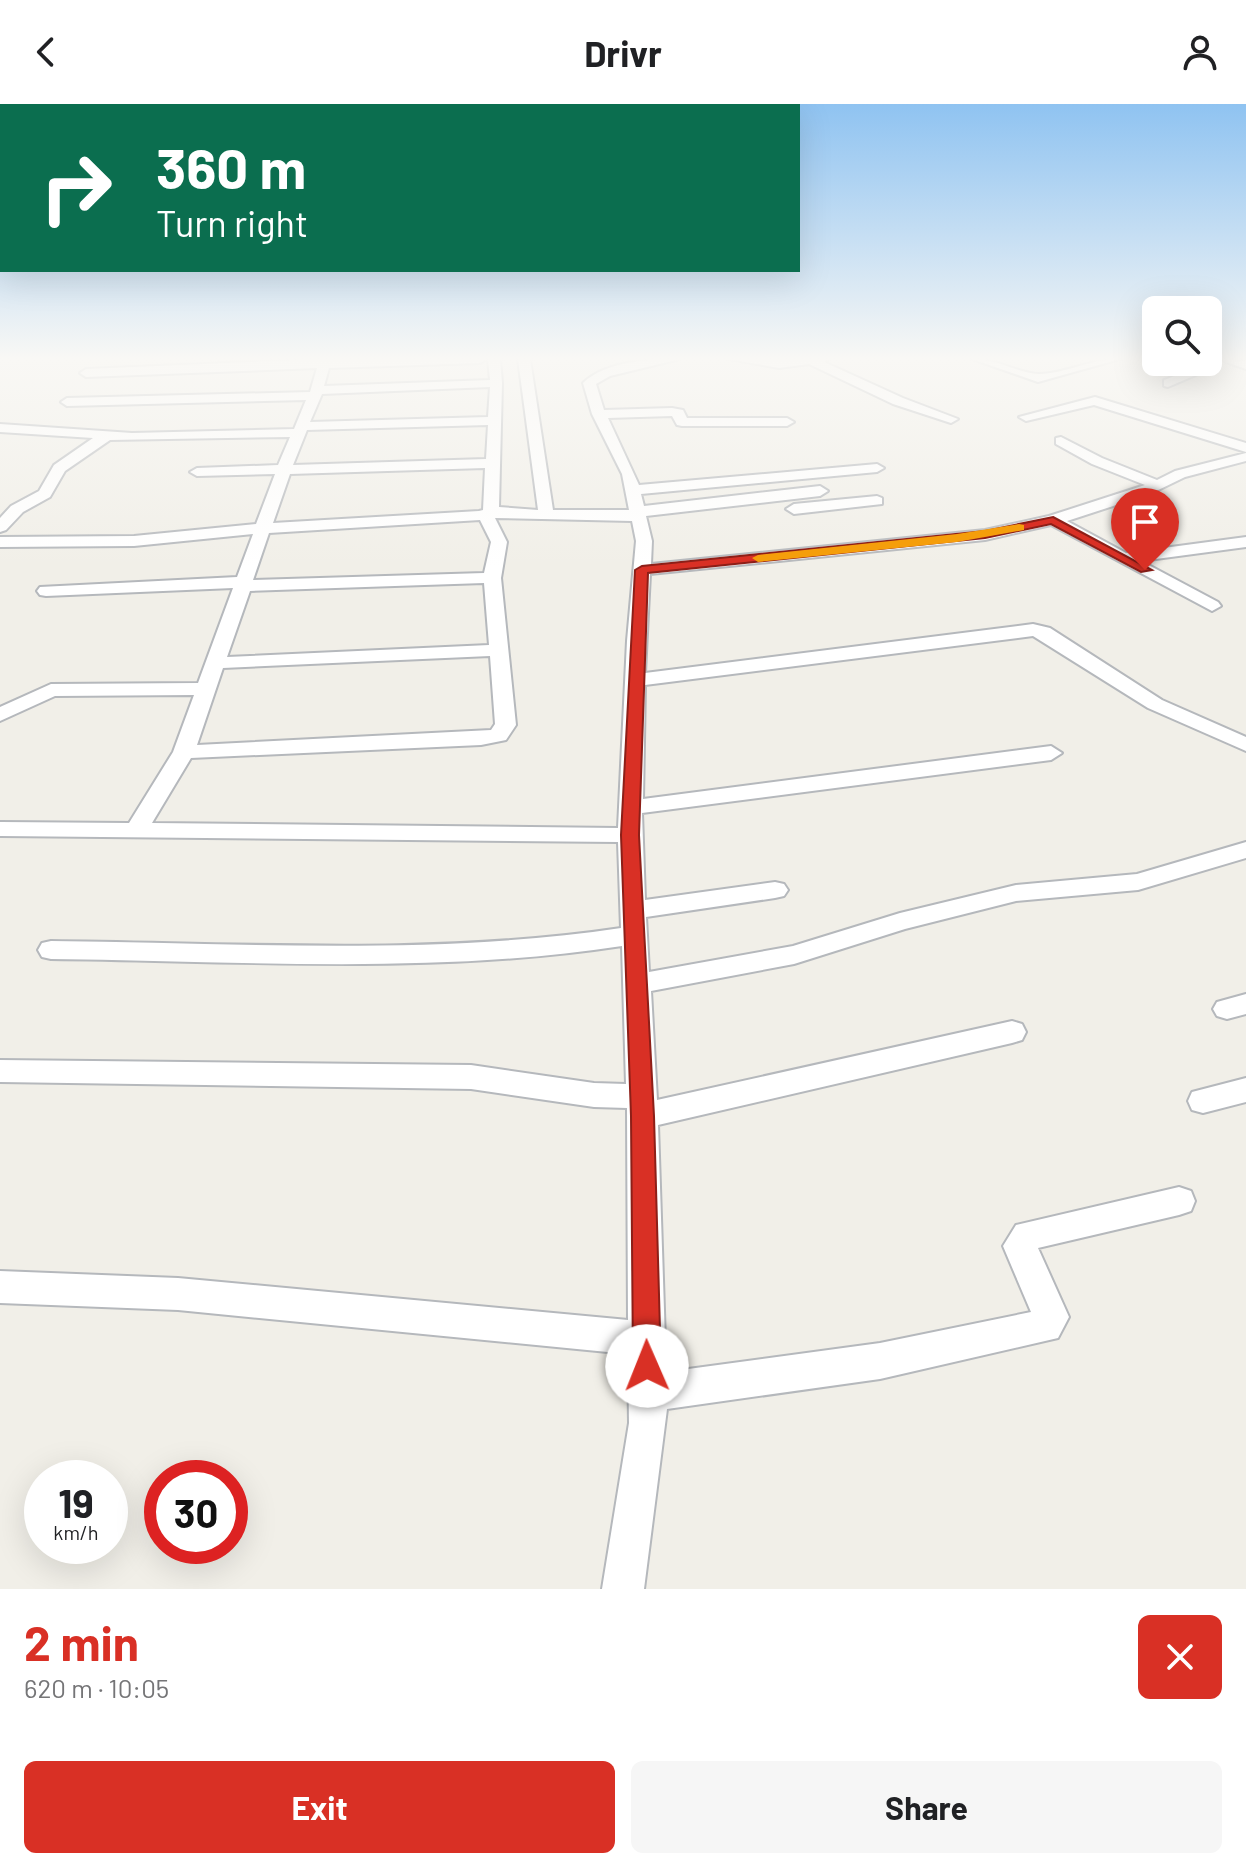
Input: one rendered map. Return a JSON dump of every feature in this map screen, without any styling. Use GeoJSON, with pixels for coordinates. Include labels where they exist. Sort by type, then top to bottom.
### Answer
{"type":"FeatureCollection","features":[{"type":"Feature","properties":{"kind":"street"},"geometry":{"type":"LineString","coordinates":[[4,428],[106,436],[308,428]]}},
{"type":"Feature","properties":{"kind":"street"},"geometry":{"type":"LineString","coordinates":[[499,428],[546,513]]}},
{"type":"Feature","properties":{"kind":"street"},"geometry":{"type":"LineString","coordinates":[[484,514],[491,510],[511,453],[510,428]]}},
{"type":"Feature","properties":{"kind":"street"},"geometry":{"type":"LineString","coordinates":[[605,428],[636,506],[644,541],[630,835],[642,1106],[648,1423],[623,1589]]}},
{"type":"Feature","properties":{"kind":"street"},"geometry":{"type":"LineString","coordinates":[[1183,428],[1246,448]]}},
{"type":"Feature","properties":{"kind":"street"},"geometry":{"type":"LineString","coordinates":[[137,829],[184,752],[301,430]]}},
{"type":"Feature","properties":{"kind":"street"},"geometry":{"type":"LineString","coordinates":[[0,527],[17,509],[49,490],[59,468],[106,436]]}},
{"type":"Feature","properties":{"kind":"street"},"geometry":{"type":"LineString","coordinates":[[1061,441],[1097,461],[1157,485]]}},
{"type":"Feature","properties":{"kind":"street"},"geometry":{"type":"LineString","coordinates":[[197,472],[284,470],[511,453]]}},
{"type":"Feature","properties":{"kind":"street"},"geometry":{"type":"LineString","coordinates":[[642,570],[985,535],[1053,520],[1157,485],[1180,474],[1246,457]]}},
{"type":"Feature","properties":{"kind":"street"},"geometry":{"type":"LineString","coordinates":[[636,506],[877,468]]}},
{"type":"Feature","properties":{"kind":"street"},"geometry":{"type":"LineString","coordinates":[[0,542],[134,541],[265,523],[457,519],[484,514],[546,513],[820,491]]}},
{"type":"Feature","properties":{"kind":"street"},"geometry":{"type":"LineString","coordinates":[[773,496],[789,509],[877,501]]}},
{"type":"Feature","properties":{"kind":"street"},"geometry":{"type":"LineString","coordinates":[[184,752],[481,739],[498,735],[506,725],[492,578],[499,542],[484,514]]}},
{"type":"Feature","properties":{"kind":"street"},"geometry":{"type":"LineString","coordinates":[[1053,520],[1212,606]]}},
{"type":"Feature","properties":{"kind":"street"},"geometry":{"type":"LineString","coordinates":[[1123,558],[1246,542]]}},
{"type":"Feature","properties":{"kind":"street"},"geometry":{"type":"LineString","coordinates":[[46,591],[492,578]]}},
{"type":"Feature","properties":{"kind":"street"},"geometry":{"type":"LineString","coordinates":[[635,680],[1033,630],[1043,632],[1155,704],[1246,745]]}},
{"type":"Feature","properties":{"kind":"street"},"geometry":{"type":"LineString","coordinates":[[216,663],[499,650]]}},
{"type":"Feature","properties":{"kind":"street"},"geometry":{"type":"LineString","coordinates":[[0,715],[51,690],[206,689]]}},
{"type":"Feature","properties":{"kind":"street"},"geometry":{"type":"LineString","coordinates":[[633,807],[1051,753]]}},
{"type":"Feature","properties":{"kind":"street"},"geometry":{"type":"LineString","coordinates":[[0,829],[630,835]]}},
{"type":"Feature","properties":{"kind":"street"},"geometry":{"type":"LineString","coordinates":[[637,984],[794,955],[900,922],[1016,893],[1138,882],[1246,850]]}},
{"type":"Feature","properties":{"kind":"street"},"geometry":{"type":"LineString","coordinates":[[51,950],[502,952],[542,949],[634,923],[775,890]]}},
{"type":"Feature","properties":{"kind":"street"},"geometry":{"type":"LineString","coordinates":[[0,1071],[471,1077],[594,1095],[642,1106],[1012,1032]]}},
{"type":"Feature","properties":{"kind":"street"},"geometry":{"type":"LineString","coordinates":[[1203,1101],[1246,1090]]}},
{"type":"Feature","properties":{"kind":"street"},"geometry":{"type":"LineString","coordinates":[[648,1393],[880,1361],[1045,1326],[1051,1317],[1020,1246],[1023,1240],[1028,1236],[1179,1201]]}},
{"type":"Feature","properties":{"kind":"street"},"geometry":{"type":"LineString","coordinates":[[0,1287],[178,1294],[647,1339]]}},
{"type":"Feature","properties":{"kind":"slow traffic"},"geometry":{"type":"LineString","coordinates":[[758,558],[985,535],[1019,528]]}},
{"type":"Feature","properties":{"kind":"route"},"geometry":{"type":"LineString","coordinates":[[647,1366],[642,1116],[630,835],[636,641],[642,570],[985,535],[1053,520],[1145,570]]}}]}
